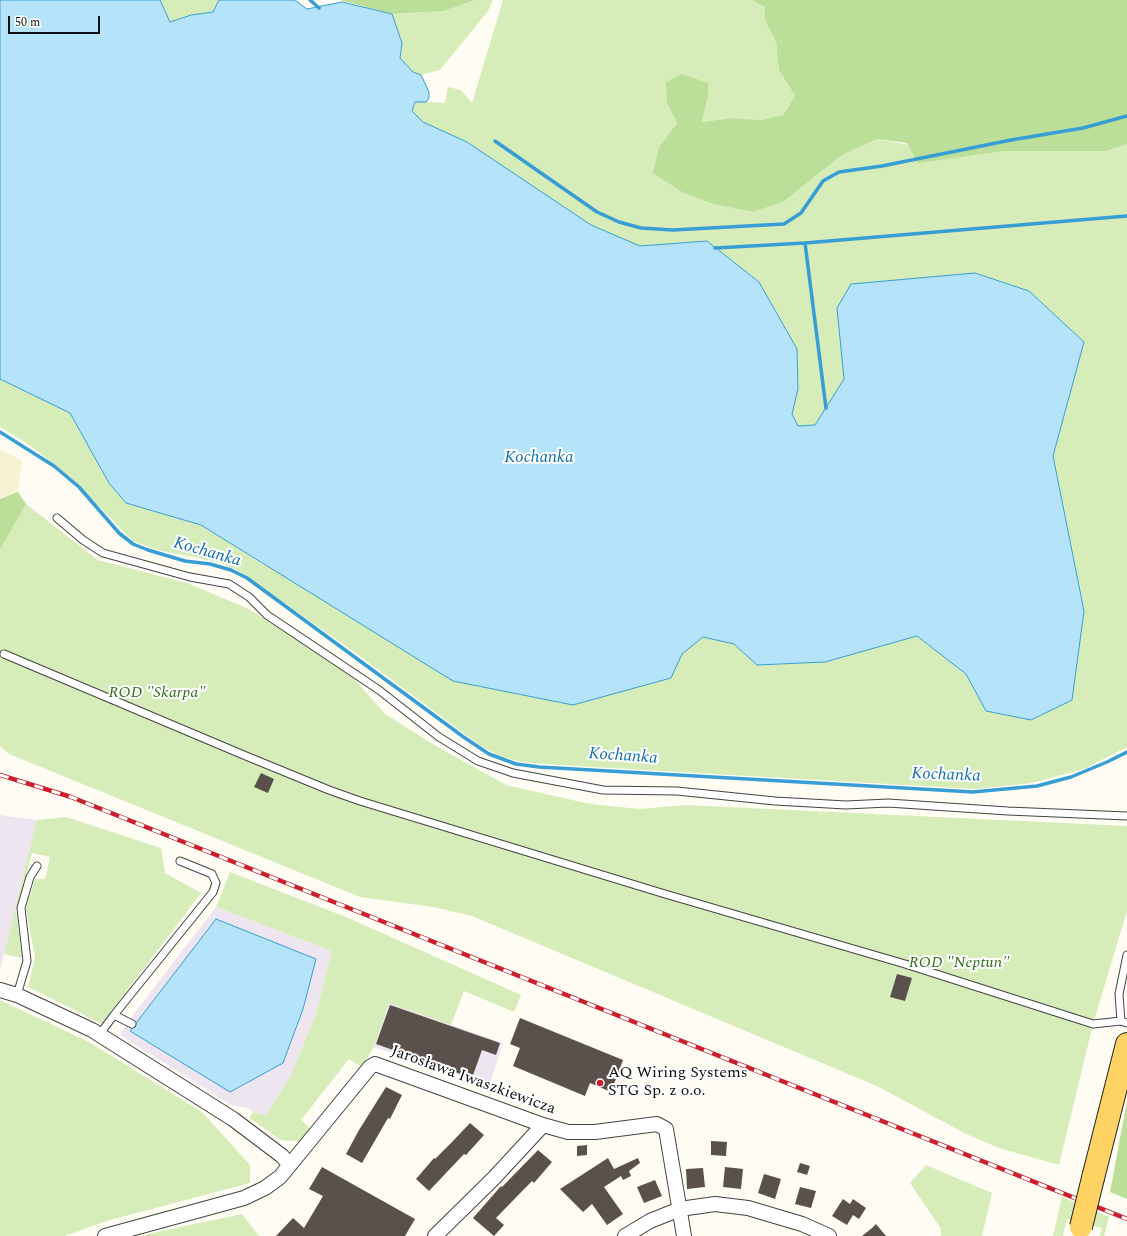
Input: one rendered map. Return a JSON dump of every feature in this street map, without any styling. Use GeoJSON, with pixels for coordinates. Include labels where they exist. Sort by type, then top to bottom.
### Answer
{"type":"FeatureCollection","features":[{"type":"Feature","properties":{"kind":"main road"},"geometry":{"type":"LineString","coordinates":[[1080,1233],[1127,1044]]}},
{"type":"Feature","properties":{"kind":"street"},"geometry":{"type":"LineString","coordinates":[[0,990],[17,995],[99,1035],[233,1119],[282,1156],[290,1165]]}},
{"type":"Feature","properties":{"kind":"street","name":"Jarosława Iwaszkiewicza"},"geometry":{"type":"LineString","coordinates":[[105,1236],[244,1198],[264,1188],[280,1177],[374,1064],[543,1125],[568,1132],[596,1132],[657,1124],[666,1128],[680,1209]]}},
{"type":"Feature","properties":{"kind":"street"},"geometry":{"type":"LineString","coordinates":[[435,1236],[494,1178],[543,1125]]}},
{"type":"Feature","properties":{"kind":"street"},"geometry":{"type":"LineString","coordinates":[[625,1236],[650,1221],[680,1209],[710,1205],[737,1206],[802,1224],[829,1236]]}},
{"type":"Feature","properties":{"kind":"street"},"geometry":{"type":"LineString","coordinates":[[680,1209],[684,1236]]}},
{"type":"Feature","properties":{"kind":"lane"},"geometry":{"type":"LineString","coordinates":[[57,518],[83,540],[103,553],[190,577],[229,584],[249,597],[267,615],[379,690],[439,737],[478,761],[512,773],[603,790],[677,791],[775,801],[846,805],[888,803],[1008,811],[1127,816]]}},
{"type":"Feature","properties":{"kind":"lane"},"geometry":{"type":"LineString","coordinates":[[4,654],[246,756],[360,801],[905,964],[1093,1024],[1124,1022],[1119,994],[1127,954]]}},
{"type":"Feature","properties":{"kind":"lane"},"geometry":{"type":"LineString","coordinates":[[99,1035],[213,892],[216,883],[212,874],[180,861]]}},
{"type":"Feature","properties":{"kind":"lane"},"geometry":{"type":"LineString","coordinates":[[17,995],[27,961],[21,908],[30,877],[37,866]]}},
{"type":"Feature","properties":{"kind":"lane"},"geometry":{"type":"LineString","coordinates":[[114,1015],[132,1024]]}},
{"type":"Feature","properties":{"kind":"shaded area"},"geometry":{"type":"Polygon","coordinates":[[[0,449],[22,461],[18,492],[0,499],[0,449]]]}},
{"type":"Feature","properties":{"kind":"shaded area"},"geometry":{"type":"Polygon","coordinates":[[[0,815],[37,820],[0,970],[0,815]]]}},
{"type":"Feature","properties":{"kind":"shaded area"},"geometry":{"type":"Polygon","coordinates":[[[216,907],[332,951],[316,1014],[291,1075],[266,1115],[253,1112],[248,1108],[231,1105],[120,1035],[133,1015],[216,907]]]}},
{"type":"Feature","properties":{"kind":"shaded area"},"geometry":{"type":"Polygon","coordinates":[[[389,1003],[503,1043],[489,1086],[374,1047],[389,1003]]]}},
{"type":"Feature","properties":{"kind":"green space"},"geometry":{"type":"Polygon","coordinates":[[[160,0],[219,0],[213,12],[191,15],[170,22],[160,0]]]}},
{"type":"Feature","properties":{"kind":"green space"},"geometry":{"type":"Polygon","coordinates":[[[340,0],[475,0],[444,11],[392,14],[340,0]]]}},
{"type":"Feature","properties":{"kind":"green space"},"geometry":{"type":"Polygon","coordinates":[[[475,0],[493,0],[488,11],[440,70],[421,75],[413,72],[400,58],[402,43],[392,14],[444,11],[475,0]]]}},
{"type":"Feature","properties":{"kind":"green space"},"geometry":{"type":"Polygon","coordinates":[[[503,0],[752,0],[765,7],[765,20],[776,42],[779,70],[795,96],[783,115],[761,120],[732,118],[702,122],[708,97],[667,103],[677,123],[659,147],[684,193],[713,204],[753,212],[783,202],[842,155],[877,139],[968,156],[1005,151],[1107,151],[1127,144],[1127,747],[1084,769],[1032,783],[975,789],[558,765],[522,762],[500,756],[481,746],[353,651],[237,570],[218,562],[157,550],[133,541],[70,477],[31,446],[0,427],[0,379],[70,413],[109,483],[126,503],[201,525],[264,565],[671,678],[682,654],[703,637],[734,644],[757,665],[825,662],[917,636],[966,674],[986,711],[1031,720],[1071,700],[1084,611],[1053,456],[1084,342],[1029,291],[975,273],[837,308],[845,379],[815,425],[798,426],[792,414],[798,389],[797,349],[759,282],[707,241],[640,246],[591,225],[467,142],[423,122],[412,111],[415,101],[445,103],[448,87],[461,90],[472,103],[503,0]]]}},
{"type":"Feature","properties":{"kind":"green space"},"geometry":{"type":"Polygon","coordinates":[[[752,0],[1127,0],[1127,144],[1107,151],[1005,151],[918,163],[907,143],[877,139],[842,155],[783,202],[753,212],[713,204],[684,193],[653,173],[659,147],[677,123],[667,103],[666,82],[682,74],[708,83],[708,97],[702,122],[732,118],[761,120],[783,115],[795,96],[779,70],[776,42],[765,20],[765,7],[752,0]]]}},
{"type":"Feature","properties":{"kind":"green space"},"geometry":{"type":"Polygon","coordinates":[[[18,492],[26,504],[0,550],[0,499],[18,492]]]}},
{"type":"Feature","properties":{"kind":"green space"},"geometry":{"type":"Polygon","coordinates":[[[26,504],[98,560],[187,583],[249,609],[350,674],[385,714],[436,746],[506,785],[590,804],[640,809],[685,805],[1127,826],[1127,911],[1093,1024],[1059,1165],[999,1148],[964,1133],[879,1087],[472,916],[433,907],[360,897],[9,754],[0,746],[0,550],[26,504]]]}},
{"type":"Feature","properties":{"kind":"green space"},"geometry":{"type":"Polygon","coordinates":[[[66,817],[161,848],[165,873],[201,893],[102,1024],[28,987],[35,957],[26,909],[35,879],[45,879],[50,857],[32,853],[16,910],[22,958],[4,954],[37,820],[66,817]]]}},
{"type":"Feature","properties":{"kind":"green space"},"geometry":{"type":"Polygon","coordinates":[[[230,872],[346,917],[521,995],[514,1012],[464,991],[451,1025],[389,1003],[374,1047],[361,1067],[349,1059],[301,1120],[312,1130],[301,1142],[281,1140],[249,1118],[253,1112],[266,1115],[291,1075],[316,1014],[332,951],[216,907],[230,872]]]}},
{"type":"Feature","properties":{"kind":"green space"},"geometry":{"type":"Polygon","coordinates":[[[0,1000],[89,1042],[202,1112],[250,1165],[250,1183],[110,1220],[64,1236],[0,1236],[0,1000]]]}},
{"type":"Feature","properties":{"kind":"green space"},"geometry":{"type":"Polygon","coordinates":[[[1127,1101],[1127,1199],[1110,1192],[1127,1101]]]}},
{"type":"Feature","properties":{"kind":"green space"},"geometry":{"type":"Polygon","coordinates":[[[926,1165],[992,1193],[982,1236],[941,1236],[941,1229],[910,1183],[926,1165]]]}},
{"type":"Feature","properties":{"kind":"green space"},"geometry":{"type":"Polygon","coordinates":[[[1062,1197],[1109,1217],[1104,1236],[1100,1236],[1102,1228],[1067,1219],[1063,1236],[1053,1236],[1062,1197]]]}},
{"type":"Feature","properties":{"kind":"green space"},"geometry":{"type":"Polygon","coordinates":[[[242,1214],[259,1236],[143,1236],[152,1233],[242,1214]]]}},
{"type":"Feature","properties":{"kind":"water","name":"Kochanka"},"geometry":{"type":"Polygon","coordinates":[[[0,0],[160,0],[170,22],[191,15],[213,12],[219,0],[295,0],[307,9],[342,2],[392,14],[402,43],[400,58],[413,72],[421,75],[429,92],[429,98],[426,102],[415,102],[412,111],[423,122],[467,142],[591,225],[640,246],[707,241],[759,282],[797,349],[798,389],[792,414],[798,426],[815,425],[844,379],[837,308],[851,284],[975,273],[1029,291],[1084,342],[1053,456],[1084,611],[1072,700],[1031,720],[986,711],[966,674],[917,636],[825,662],[757,665],[734,644],[703,637],[682,654],[671,678],[573,705],[453,681],[201,525],[126,503],[109,483],[70,413],[0,379],[0,0]]]}},
{"type":"Feature","properties":{"kind":"water"},"geometry":{"type":"Polygon","coordinates":[[[216,919],[316,959],[303,1009],[283,1063],[230,1092],[130,1031],[216,919]]]}},
{"type":"Feature","properties":{"kind":"building"},"geometry":{"type":"Polygon","coordinates":[[[261,773],[274,779],[268,793],[254,787],[261,773]]]}},
{"type":"Feature","properties":{"kind":"building"},"geometry":{"type":"Polygon","coordinates":[[[897,974],[912,978],[905,1001],[890,997],[897,974]]]}},
{"type":"Feature","properties":{"kind":"building"},"geometry":{"type":"Polygon","coordinates":[[[390,1005],[500,1043],[496,1055],[482,1050],[472,1078],[376,1044],[390,1005]]]}},
{"type":"Feature","properties":{"kind":"building"},"geometry":{"type":"Polygon","coordinates":[[[520,1018],[623,1060],[611,1092],[590,1083],[585,1096],[513,1066],[520,1048],[510,1044],[520,1018]]]}},
{"type":"Feature","properties":{"kind":"building"},"geometry":{"type":"Polygon","coordinates":[[[386,1087],[402,1095],[390,1119],[388,1118],[362,1163],[346,1154],[386,1087]]]}},
{"type":"Feature","properties":{"kind":"building"},"geometry":{"type":"Polygon","coordinates":[[[470,1123],[484,1135],[429,1191],[416,1179],[434,1158],[435,1159],[470,1123]]]}},
{"type":"Feature","properties":{"kind":"building"},"geometry":{"type":"Polygon","coordinates":[[[711,1141],[727,1142],[726,1156],[711,1155],[711,1141]]]}},
{"type":"Feature","properties":{"kind":"building"},"geometry":{"type":"Polygon","coordinates":[[[587,1145],[587,1155],[577,1156],[577,1146],[587,1145]]]}},
{"type":"Feature","properties":{"kind":"building"},"geometry":{"type":"Polygon","coordinates":[[[538,1150],[552,1162],[534,1183],[532,1181],[496,1218],[504,1225],[494,1236],[473,1218],[501,1186],[502,1187],[538,1150]]]}},
{"type":"Feature","properties":{"kind":"building"},"geometry":{"type":"Polygon","coordinates":[[[608,1158],[614,1169],[638,1158],[640,1163],[629,1171],[631,1176],[623,1180],[621,1176],[604,1187],[623,1214],[607,1225],[592,1204],[583,1212],[560,1189],[608,1158]]]}},
{"type":"Feature","properties":{"kind":"building"},"geometry":{"type":"Polygon","coordinates":[[[800,1163],[810,1166],[807,1175],[797,1172],[800,1163]]]}},
{"type":"Feature","properties":{"kind":"building"},"geometry":{"type":"Polygon","coordinates":[[[322,1167],[415,1219],[405,1236],[276,1236],[293,1218],[304,1228],[323,1196],[309,1189],[322,1167]]]}},
{"type":"Feature","properties":{"kind":"building"},"geometry":{"type":"Polygon","coordinates":[[[725,1167],[743,1169],[741,1189],[723,1187],[725,1167]]]}},
{"type":"Feature","properties":{"kind":"building"},"geometry":{"type":"Polygon","coordinates":[[[703,1168],[705,1187],[687,1189],[686,1169],[703,1168]]]}},
{"type":"Feature","properties":{"kind":"building"},"geometry":{"type":"Polygon","coordinates":[[[764,1174],[781,1179],[775,1199],[758,1193],[764,1174]]]}},
{"type":"Feature","properties":{"kind":"building"},"geometry":{"type":"Polygon","coordinates":[[[655,1180],[662,1196],[644,1203],[637,1187],[655,1180]]]}},
{"type":"Feature","properties":{"kind":"building"},"geometry":{"type":"Polygon","coordinates":[[[800,1187],[816,1191],[811,1208],[795,1204],[800,1187]]]}},
{"type":"Feature","properties":{"kind":"building"},"geometry":{"type":"Polygon","coordinates":[[[843,1199],[850,1204],[853,1199],[866,1208],[859,1219],[853,1215],[847,1225],[832,1216],[843,1199]]]}},
{"type":"Feature","properties":{"kind":"building"},"geometry":{"type":"Polygon","coordinates":[[[876,1224],[886,1236],[862,1236],[872,1228],[876,1224]]]}},
{"type":"Feature","properties":{"kind":"waterway"},"geometry":{"type":"LineString","coordinates":[[310,0],[319,8]]}},
{"type":"Feature","properties":{"kind":"waterway"},"geometry":{"type":"LineString","coordinates":[[495,141],[597,212],[619,222],[641,228],[673,230],[784,224],[801,213],[823,181],[839,172],[882,166],[1011,140],[1083,128],[1127,116]]}},
{"type":"Feature","properties":{"kind":"waterway"},"geometry":{"type":"LineString","coordinates":[[715,248],[805,243],[1127,216]]}},
{"type":"Feature","properties":{"kind":"waterway"},"geometry":{"type":"LineString","coordinates":[[805,243],[826,408]]}},
{"type":"Feature","properties":{"kind":"waterway","name":"Kochanka"},"geometry":{"type":"LineString","coordinates":[[0,432],[54,466],[79,487],[119,533],[133,544],[185,561],[210,564],[231,570],[247,578],[465,738],[489,754],[516,764],[539,767],[973,792],[1037,786],[1071,777],[1127,752]]}},
{"type":"Feature","properties":{"kind":"railway"},"geometry":{"type":"LineString","coordinates":[[0,775],[71,797],[1127,1219]]}},
{"type":"Feature","properties":{"kind":"place","name":"AQ Wiring Systems STG Sp. z o.o."},"geometry":{"type":"Point","coordinates":[600,1083]}},
{"type":"Feature","properties":{"kind":"park label","name":"ROD \"Skarpa\""},"geometry":{"type":"Point","coordinates":[157,694]}},
{"type":"Feature","properties":{"kind":"park label","name":"ROD \"Neptun\""},"geometry":{"type":"Point","coordinates":[959,964]}}]}
